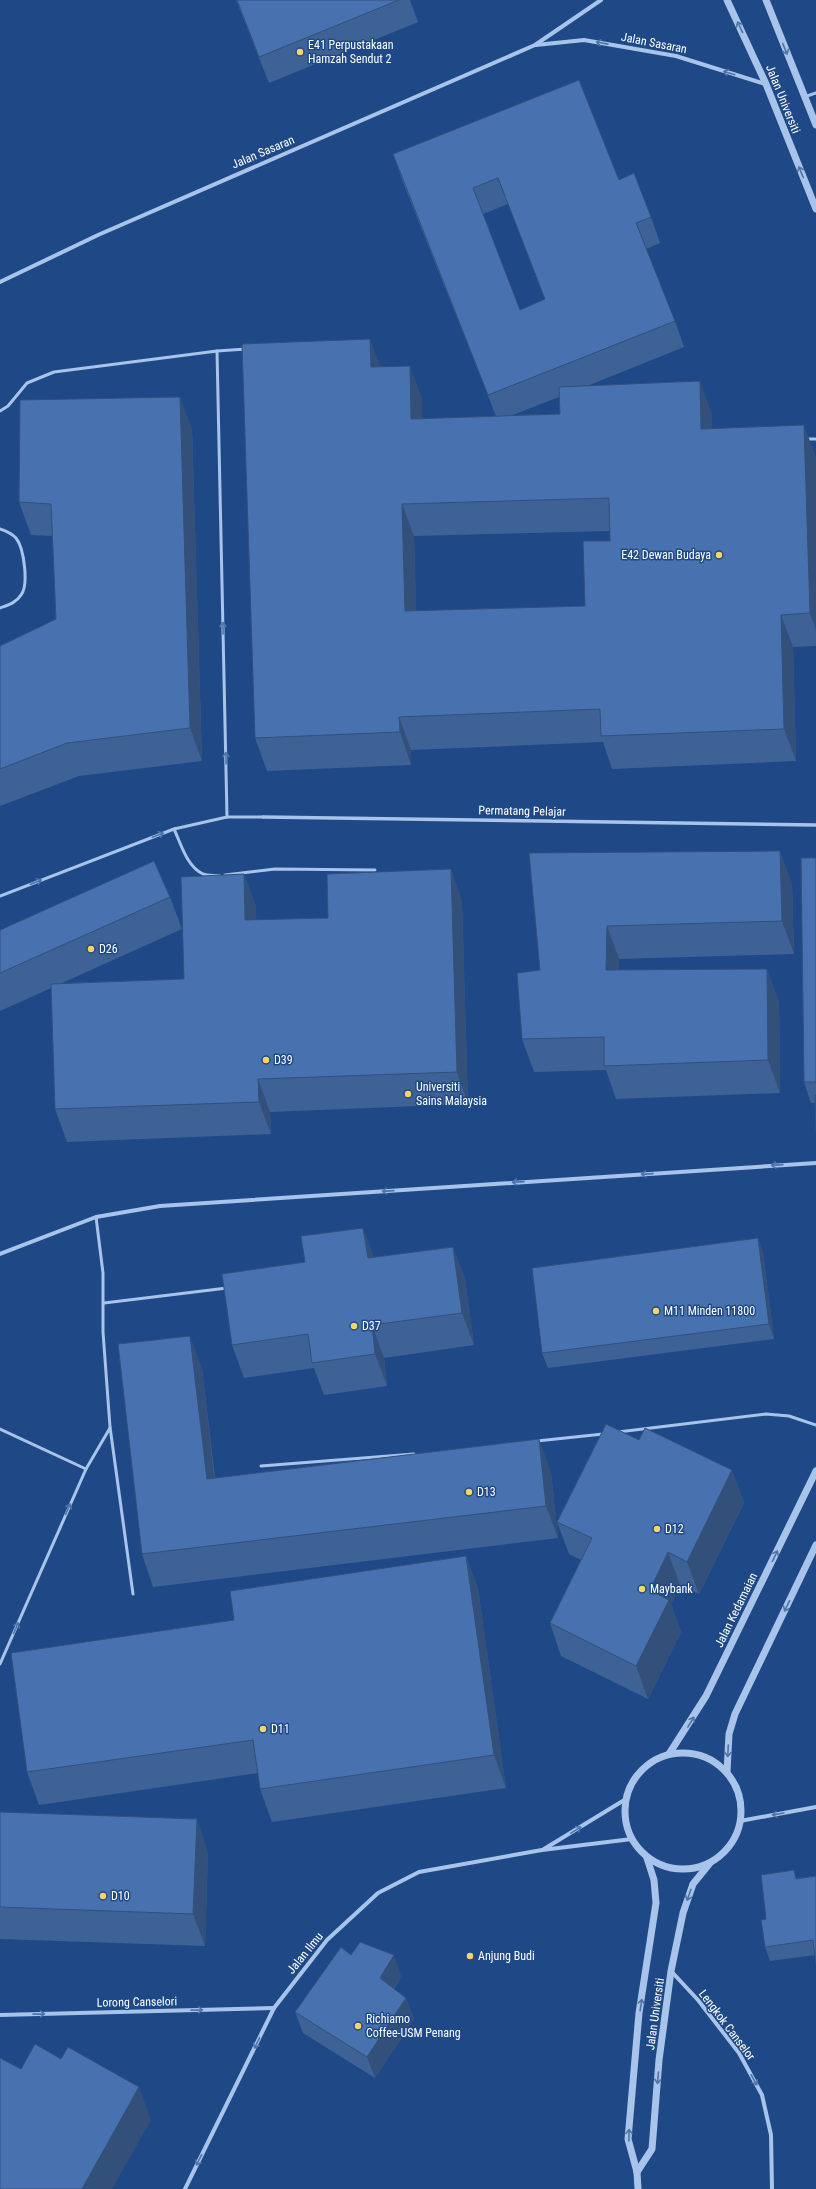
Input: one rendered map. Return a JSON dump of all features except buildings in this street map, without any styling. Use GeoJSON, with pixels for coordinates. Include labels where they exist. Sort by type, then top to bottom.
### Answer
{"type":"FeatureCollection","features":[{"type":"Feature","properties":{"kind":"street","name":"Jalan Sasaran"},"geometry":{"type":"LineString","coordinates":[[0,282],[98,235],[535,45],[601,0]]}},
{"type":"Feature","properties":{"kind":"street","name":"Jalan Universiti"},"geometry":{"type":"LineString","coordinates":[[727,0],[766,84],[816,208]]}},
{"type":"Feature","properties":{"kind":"street","name":"Jalan Universiti"},"geometry":{"type":"LineString","coordinates":[[766,0],[815,122]]}},
{"type":"Feature","properties":{"kind":"street","name":"Jalan Sasaran"},"geometry":{"type":"LineString","coordinates":[[535,45],[584,40],[676,56],[766,84]]}},
{"type":"Feature","properties":{"kind":"street","name":"Permatang Pelajar"},"geometry":{"type":"LineString","coordinates":[[263,817],[816,825]]}},
{"type":"Feature","properties":{"kind":"street"},"geometry":{"type":"LineString","coordinates":[[0,1254],[96,1217],[168,1206],[816,1164]]}},
{"type":"Feature","properties":{"kind":"street","name":"Jalan Kedamaian"},"geometry":{"type":"LineString","coordinates":[[669,1754],[706,1696],[816,1471]]}},
{"type":"Feature","properties":{"kind":"street"},"geometry":{"type":"LineString","coordinates":[[727,1772],[729,1734],[735,1714],[816,1545]]}},
{"type":"Feature","properties":{"kind":"street"},"geometry":{"type":"LineString","coordinates":[[690,1753],[710,1759],[727,1772],[738,1792],[740,1803],[740,1821],[734,1838],[724,1852],[710,1862],[689,1869],[667,1867],[647,1858],[632,1839],[625,1820],[626,1799],[632,1784],[641,1770],[654,1760],[669,1754],[690,1753]]}},
{"type":"Feature","properties":{"kind":"street","name":"Jalan Ilmu"},"geometry":{"type":"LineString","coordinates":[[542,1850],[626,1799]]}},
{"type":"Feature","properties":{"kind":"street"},"geometry":{"type":"LineString","coordinates":[[740,1821],[816,1807]]}},
{"type":"Feature","properties":{"kind":"street","name":"Jalan Ilmu"},"geometry":{"type":"LineString","coordinates":[[185,2189],[274,2008],[327,1940],[378,1892],[419,1872],[542,1850],[632,1839]]}},
{"type":"Feature","properties":{"kind":"street","name":"Jalan Universiti"},"geometry":{"type":"LineString","coordinates":[[638,2189],[637,2172],[628,2139],[640,2013],[656,1903],[654,1880],[647,1858]]}},
{"type":"Feature","properties":{"kind":"street","name":"Jalan Universiti"},"geometry":{"type":"LineString","coordinates":[[637,2172],[652,2149],[659,2060],[671,1971],[683,1913],[693,1884],[710,1862]]}},
{"type":"Feature","properties":{"kind":"street","name":"Lengkok Canselor"},"geometry":{"type":"LineString","coordinates":[[671,1971],[698,2000],[739,2053],[762,2095],[772,2135],[772,2189]]}},
{"type":"Feature","properties":{"kind":"street","name":"Lorong Canselori"},"geometry":{"type":"LineString","coordinates":[[0,2015],[274,2008]]}},
{"type":"Feature","properties":{"kind":"lane"},"geometry":{"type":"LineString","coordinates":[[804,97],[816,93]]}},
{"type":"Feature","properties":{"kind":"lane"},"geometry":{"type":"LineString","coordinates":[[0,411],[8,406],[28,383],[54,372],[217,351],[254,348]]}},
{"type":"Feature","properties":{"kind":"lane"},"geometry":{"type":"LineString","coordinates":[[217,351],[227,817]]}},
{"type":"Feature","properties":{"kind":"lane"},"geometry":{"type":"LineString","coordinates":[[800,439],[816,439]]}},
{"type":"Feature","properties":{"kind":"lane"},"geometry":{"type":"LineString","coordinates":[[0,529],[9,531],[16,539],[21,549],[25,586],[16,601],[0,608]]}},
{"type":"Feature","properties":{"kind":"lane","name":"Permatang Pelajar"},"geometry":{"type":"LineString","coordinates":[[0,896],[174,829],[227,817],[263,817]]}},
{"type":"Feature","properties":{"kind":"lane"},"geometry":{"type":"LineString","coordinates":[[174,829],[186,857],[194,868],[204,874],[221,876],[297,869],[375,870]]}},
{"type":"Feature","properties":{"kind":"lane"},"geometry":{"type":"LineString","coordinates":[[96,1217],[103,1273],[103,1332],[110,1427],[133,1594]]}},
{"type":"Feature","properties":{"kind":"lane"},"geometry":{"type":"LineString","coordinates":[[104,1304],[236,1287]]}},
{"type":"Feature","properties":{"kind":"lane"},"geometry":{"type":"LineString","coordinates":[[613,1432],[766,1414],[789,1416],[816,1425]]}},
{"type":"Feature","properties":{"kind":"lane"},"geometry":{"type":"LineString","coordinates":[[0,1664],[86,1469],[110,1427]]}},
{"type":"Feature","properties":{"kind":"lane"},"geometry":{"type":"LineString","coordinates":[[0,1429],[86,1469]]}},
{"type":"Feature","properties":{"kind":"lane"},"geometry":{"type":"LineString","coordinates":[[534,1442],[605,1433]]}},
{"type":"Feature","properties":{"kind":"lane"},"geometry":{"type":"LineString","coordinates":[[261,1466],[417,1454]]}},
{"type":"Feature","properties":{"kind":"place","name":"E41 Perpustakaan Hamzah Sendut 2"},"geometry":{"type":"Point","coordinates":[300,52]}},
{"type":"Feature","properties":{"kind":"place","name":"E42 Dewan Budaya"},"geometry":{"type":"Point","coordinates":[719,555]}},
{"type":"Feature","properties":{"kind":"place","name":"D26"},"geometry":{"type":"Point","coordinates":[91,949]}},
{"type":"Feature","properties":{"kind":"place","name":"D39"},"geometry":{"type":"Point","coordinates":[266,1060]}},
{"type":"Feature","properties":{"kind":"place","name":"Universiti Sains Malaysia"},"geometry":{"type":"Point","coordinates":[408,1094]}},
{"type":"Feature","properties":{"kind":"place","name":"M11 Minden 11800"},"geometry":{"type":"Point","coordinates":[656,1311]}},
{"type":"Feature","properties":{"kind":"place","name":"D37"},"geometry":{"type":"Point","coordinates":[354,1326]}},
{"type":"Feature","properties":{"kind":"place","name":"D13"},"geometry":{"type":"Point","coordinates":[469,1492]}},
{"type":"Feature","properties":{"kind":"place","name":"D12"},"geometry":{"type":"Point","coordinates":[657,1529]}},
{"type":"Feature","properties":{"kind":"place","name":"Maybank"},"geometry":{"type":"Point","coordinates":[642,1589]}},
{"type":"Feature","properties":{"kind":"place","name":"D11"},"geometry":{"type":"Point","coordinates":[263,1729]}},
{"type":"Feature","properties":{"kind":"place","name":"D10"},"geometry":{"type":"Point","coordinates":[103,1896]}},
{"type":"Feature","properties":{"kind":"place","name":"Anjung Budi"},"geometry":{"type":"Point","coordinates":[470,1956]}},
{"type":"Feature","properties":{"kind":"place","name":"Richiamo Coffee-USM Penang"},"geometry":{"type":"Point","coordinates":[358,2026]}}]}
